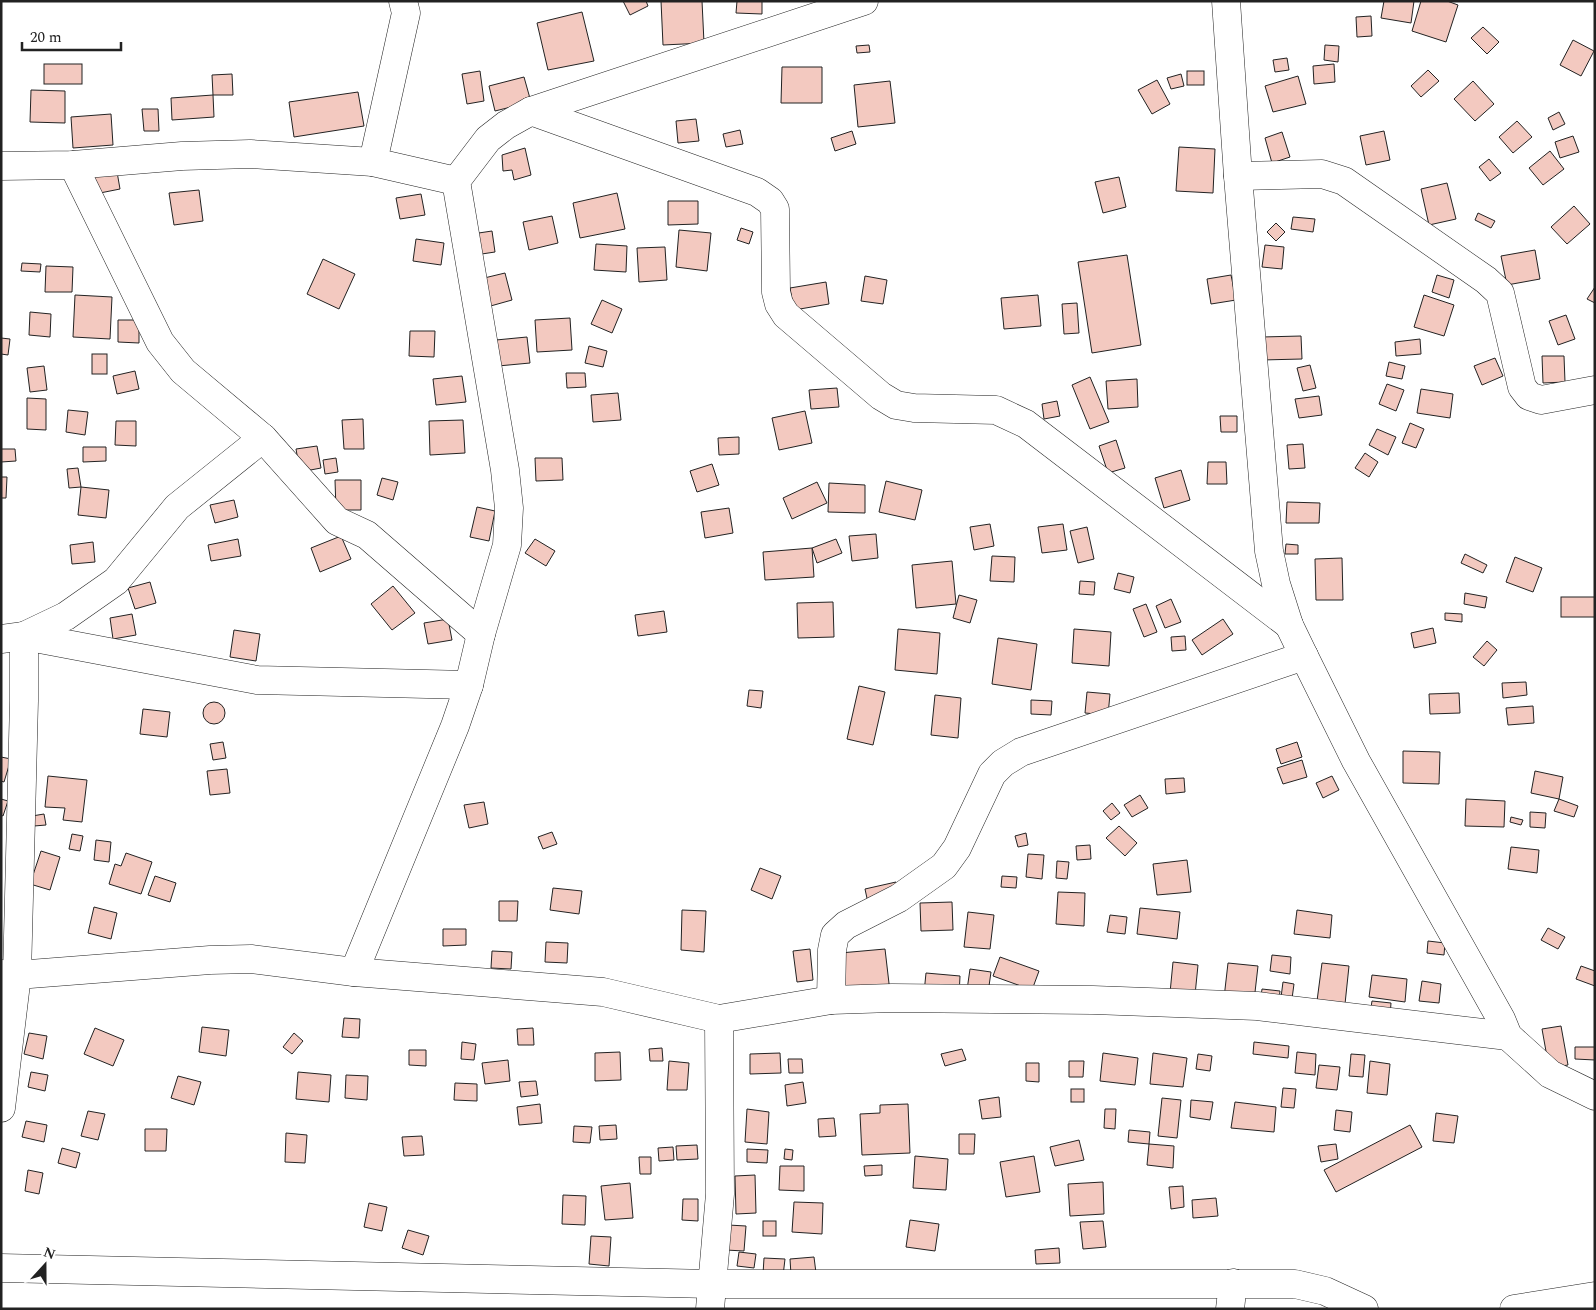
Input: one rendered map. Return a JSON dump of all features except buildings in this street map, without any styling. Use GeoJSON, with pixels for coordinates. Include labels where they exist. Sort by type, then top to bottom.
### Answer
{"type":"FeatureCollection","features":[{"type":"Feature","properties":{"kind":"street"},"geometry":{"type":"LineString","coordinates":[[373,162],[406,13],[403,1]]}},
{"type":"Feature","properties":{"kind":"street"},"geometry":{"type":"LineString","coordinates":[[354,972],[455,726],[469,685],[481,634],[507,545],[509,508],[505,470],[456,181],[488,139],[506,125],[531,112],[864,1]]}},
{"type":"Feature","properties":{"kind":"street"},"geometry":{"type":"LineString","coordinates":[[1226,1],[1268,551],[1289,625],[1356,761],[1501,1019],[1508,1036],[1550,1074],[1595,1096]]}},
{"type":"Feature","properties":{"kind":"street"},"geometry":{"type":"LineString","coordinates":[[531,112],[758,192],[770,201],[775,209],[776,292],[782,310],[881,396],[896,405],[914,408],[996,410],[1026,424],[1289,625]]}},
{"type":"Feature","properties":{"kind":"street"},"geometry":{"type":"LineString","coordinates":[[1,166],[73,165],[182,156],[250,154],[373,162],[456,181]]}},
{"type":"Feature","properties":{"kind":"street"},"geometry":{"type":"LineString","coordinates":[[73,165],[160,342],[183,371],[263,438],[337,522],[367,535],[481,634]]}},
{"type":"Feature","properties":{"kind":"street"},"geometry":{"type":"LineString","coordinates":[[1238,176],[1322,174],[1344,181],[1486,280],[1500,293],[1522,386],[1529,396],[1541,400],[1595,390]]}},
{"type":"Feature","properties":{"kind":"street"},"geometry":{"type":"LineString","coordinates":[[12,637],[66,616],[116,581],[177,506],[263,438]]}},
{"type":"Feature","properties":{"kind":"street"},"geometry":{"type":"LineString","coordinates":[[12,637],[257,680],[469,685]]}},
{"type":"Feature","properties":{"kind":"street"},"geometry":{"type":"LineString","coordinates":[[1,1108],[24,701],[12,637]]}},
{"type":"Feature","properties":{"kind":"street"},"geometry":{"type":"LineString","coordinates":[[831,1000],[832,950],[835,935],[846,925],[899,898],[944,866],[957,848],[992,774],[1003,763],[1021,752],[1304,656]]}},
{"type":"Feature","properties":{"kind":"street"},"geometry":{"type":"LineString","coordinates":[[9,974],[210,960],[251,959],[354,972],[603,992],[719,1019],[831,1000],[892,998],[1093,1000],[1257,1006],[1508,1036]]}},
{"type":"Feature","properties":{"kind":"street"},"geometry":{"type":"LineString","coordinates":[[711,1296],[720,1194],[719,1019]]}},
{"type":"Feature","properties":{"kind":"street"},"geometry":{"type":"LineString","coordinates":[[1,1268],[711,1296],[1231,1296],[1295,1284],[1325,1291],[1364,1309]]}},
{"type":"Feature","properties":{"kind":"street"},"geometry":{"type":"LineString","coordinates":[[1514,1309],[1595,1296]]}}]}
